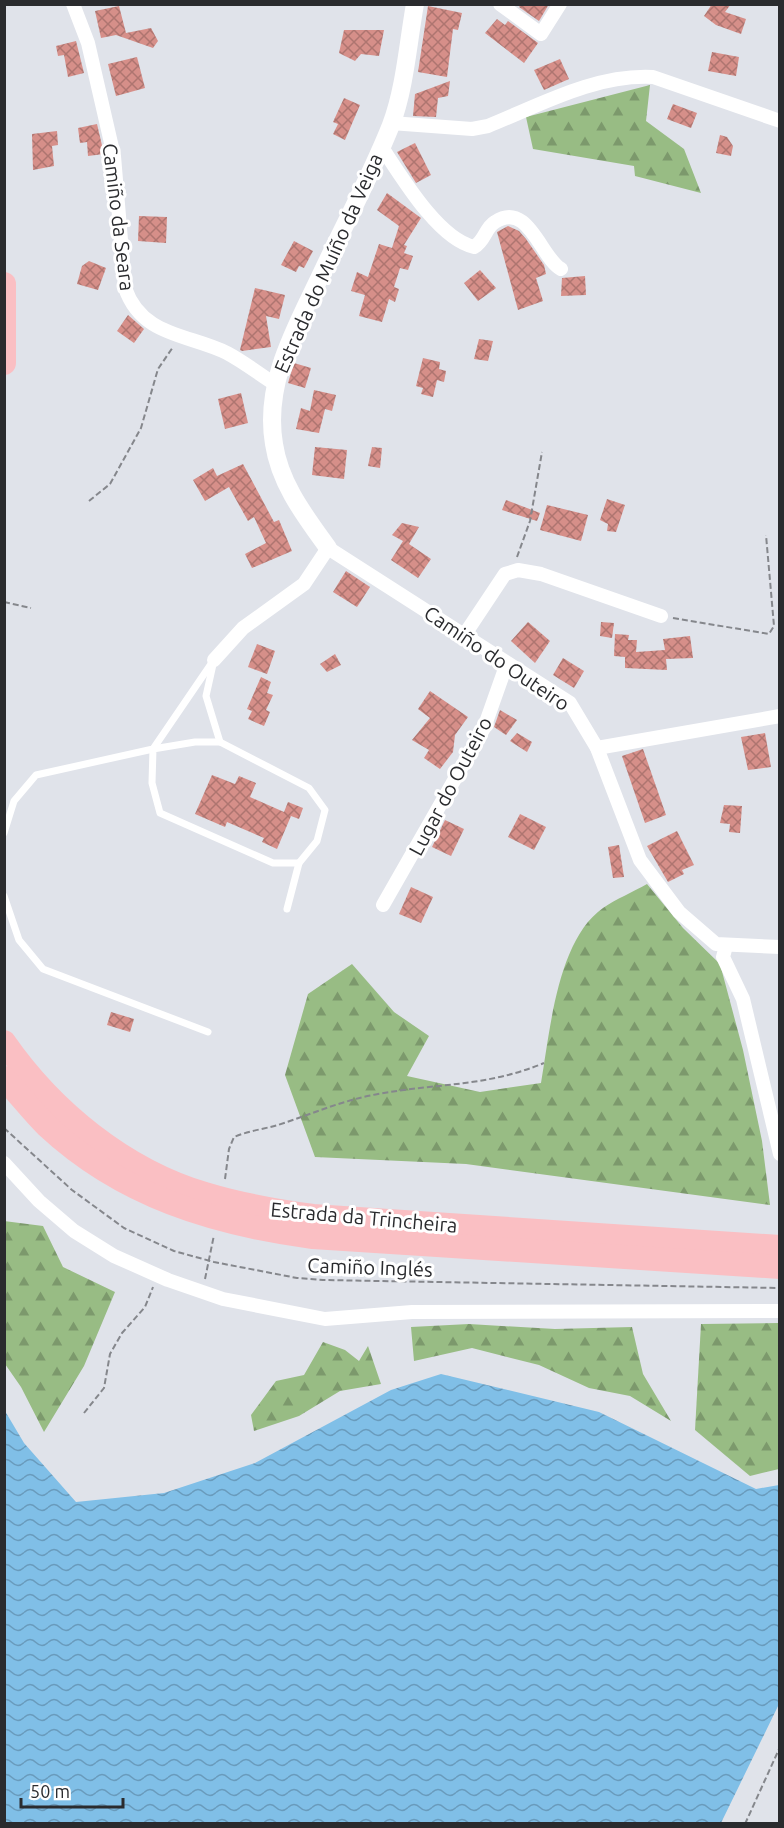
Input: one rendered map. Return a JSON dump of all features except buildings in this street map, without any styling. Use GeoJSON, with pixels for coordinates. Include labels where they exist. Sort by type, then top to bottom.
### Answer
{"type":"FeatureCollection","features":[{"type":"Feature","properties":{"kind":"highway"},"geometry":{"type":"LineString","coordinates":[[4,284],[7,338],[4,363]]}},
{"type":"Feature","properties":{"kind":"highway","name":"Estrada da Trincheira"},"geometry":{"type":"LineString","coordinates":[[4,1042],[58,1107],[85,1129],[156,1173],[203,1193],[257,1208],[313,1216],[780,1247]]}},
{"type":"Feature","properties":{"kind":"highway","name":"Estrada da Trincheira"},"geometry":{"type":"LineString","coordinates":[[4,1078],[46,1125],[100,1167],[154,1197],[213,1219],[262,1230],[314,1237],[780,1267]]}},
{"type":"Feature","properties":{"kind":"street","name":"Camiño da Seara"},"geometry":{"type":"LineString","coordinates":[[73,4],[88,43],[114,156],[125,288],[130,303],[141,314],[172,336],[226,353],[275,384]]}},
{"type":"Feature","properties":{"kind":"street","name":"Estrada do Muíño da Veiga"},"geometry":{"type":"LineString","coordinates":[[328,548],[301,511],[283,476],[274,447],[271,424],[275,384],[302,313],[391,123],[415,4]]}},
{"type":"Feature","properties":{"kind":"street"},"geometry":{"type":"LineString","coordinates":[[500,4],[541,34],[560,4]]}},
{"type":"Feature","properties":{"kind":"street"},"geometry":{"type":"LineString","coordinates":[[391,123],[472,129],[488,126],[601,80],[634,76],[653,76],[780,121]]}},
{"type":"Feature","properties":{"kind":"street"},"geometry":{"type":"LineString","coordinates":[[381,146],[433,217],[455,238],[474,247],[481,244],[493,222],[504,217],[516,218],[526,225],[553,264],[561,269]]}},
{"type":"Feature","properties":{"kind":"street"},"geometry":{"type":"LineString","coordinates":[[214,660],[243,628],[304,584],[328,548]]}},
{"type":"Feature","properties":{"kind":"street","name":"Camiño do Outeiro"},"geometry":{"type":"LineString","coordinates":[[328,548],[570,703],[597,748],[640,860],[679,912],[707,939],[726,946]]}},
{"type":"Feature","properties":{"kind":"street"},"geometry":{"type":"LineString","coordinates":[[465,634],[505,574],[529,570],[661,616]]}},
{"type":"Feature","properties":{"kind":"street","name":"Lugar do Outeiro"},"geometry":{"type":"LineString","coordinates":[[383,905],[484,728],[507,663]]}},
{"type":"Feature","properties":{"kind":"street"},"geometry":{"type":"LineString","coordinates":[[597,748],[780,716]]}},
{"type":"Feature","properties":{"kind":"street"},"geometry":{"type":"LineString","coordinates":[[780,947],[726,946],[723,957],[743,999],[780,1154]]}},
{"type":"Feature","properties":{"kind":"street"},"geometry":{"type":"LineString","coordinates":[[4,1163],[39,1201],[74,1231],[114,1256],[158,1276],[223,1299],[325,1319],[412,1312],[780,1311]]}},
{"type":"Feature","properties":{"kind":"lane"},"geometry":{"type":"LineString","coordinates":[[214,660],[206,696],[220,742]]}},
{"type":"Feature","properties":{"kind":"lane"},"geometry":{"type":"LineString","coordinates":[[214,660],[153,749],[152,783],[160,813],[273,863],[299,863]]}},
{"type":"Feature","properties":{"kind":"lane"},"geometry":{"type":"LineString","coordinates":[[4,833],[14,801],[36,775],[153,749],[195,742],[220,742],[309,788],[325,810],[317,841],[299,863],[286,909]]}},
{"type":"Feature","properties":{"kind":"lane"},"geometry":{"type":"LineString","coordinates":[[4,896],[19,940],[43,969],[208,1032]]}},
{"type":"Feature","properties":{"kind":"path"},"geometry":{"type":"LineString","coordinates":[[90,501],[110,484],[141,429],[159,369],[174,346],[172,336]]}},
{"type":"Feature","properties":{"kind":"path"},"geometry":{"type":"LineString","coordinates":[[505,574],[518,555],[530,521],[542,452]]}},
{"type":"Feature","properties":{"kind":"path"},"geometry":{"type":"LineString","coordinates":[[661,616],[770,634],[774,626],[766,535]]}},
{"type":"Feature","properties":{"kind":"path"},"geometry":{"type":"LineString","coordinates":[[4,602],[31,608]]}},
{"type":"Feature","properties":{"kind":"path"},"geometry":{"type":"LineString","coordinates":[[225,1180],[229,1149],[234,1137],[293,1120],[336,1104],[380,1093],[495,1080],[544,1063]]}},
{"type":"Feature","properties":{"kind":"path","name":"Camiño Inglés"},"geometry":{"type":"LineString","coordinates":[[4,1128],[98,1210],[124,1228],[174,1251],[251,1270],[297,1278],[342,1280],[780,1288]]}},
{"type":"Feature","properties":{"kind":"path"},"geometry":{"type":"LineString","coordinates":[[205,1282],[216,1225]]}},
{"type":"Feature","properties":{"kind":"path"},"geometry":{"type":"LineString","coordinates":[[84,1413],[104,1388],[110,1354],[122,1333],[144,1306],[158,1276]]}},
{"type":"Feature","properties":{"kind":"path"},"geometry":{"type":"LineString","coordinates":[[745,1824],[780,1747]]}},
{"type":"Feature","properties":{"kind":"green space"},"geometry":{"type":"Polygon","coordinates":[[[650,85],[646,121],[684,149],[701,193],[635,176],[634,166],[533,149],[526,117],[650,85]]]}},
{"type":"Feature","properties":{"kind":"green space"},"geometry":{"type":"Polygon","coordinates":[[[647,884],[683,928],[720,964],[743,1050],[762,1141],[770,1205],[466,1164],[315,1157],[285,1075],[308,994],[352,964],[394,1012],[429,1036],[407,1076],[480,1092],[541,1083],[558,988],[575,942],[587,923],[603,908],[647,884]]]}},
{"type":"Feature","properties":{"kind":"green space"},"geometry":{"type":"Polygon","coordinates":[[[4,1221],[43,1226],[63,1267],[115,1292],[84,1366],[44,1432],[21,1387],[5,1364],[4,1221]]]}},
{"type":"Feature","properties":{"kind":"green space"},"geometry":{"type":"Polygon","coordinates":[[[779,1323],[779,1469],[750,1476],[695,1430],[701,1324],[779,1323]]]}},
{"type":"Feature","properties":{"kind":"green space"},"geometry":{"type":"Polygon","coordinates":[[[469,1324],[555,1329],[632,1327],[643,1374],[671,1421],[630,1396],[589,1388],[539,1365],[472,1348],[414,1361],[411,1327],[469,1324]]]}},
{"type":"Feature","properties":{"kind":"green space"},"geometry":{"type":"Polygon","coordinates":[[[323,1342],[345,1350],[359,1361],[368,1346],[381,1384],[340,1391],[299,1416],[254,1431],[251,1415],[276,1381],[304,1375],[323,1342]]]}},
{"type":"Feature","properties":{"kind":"water"},"geometry":{"type":"Polygon","coordinates":[[[441,1374],[599,1412],[756,1489],[779,1485],[779,1704],[721,1823],[5,1823],[5,1411],[24,1443],[76,1502],[164,1493],[255,1463],[391,1390],[441,1374]]]}}]}
